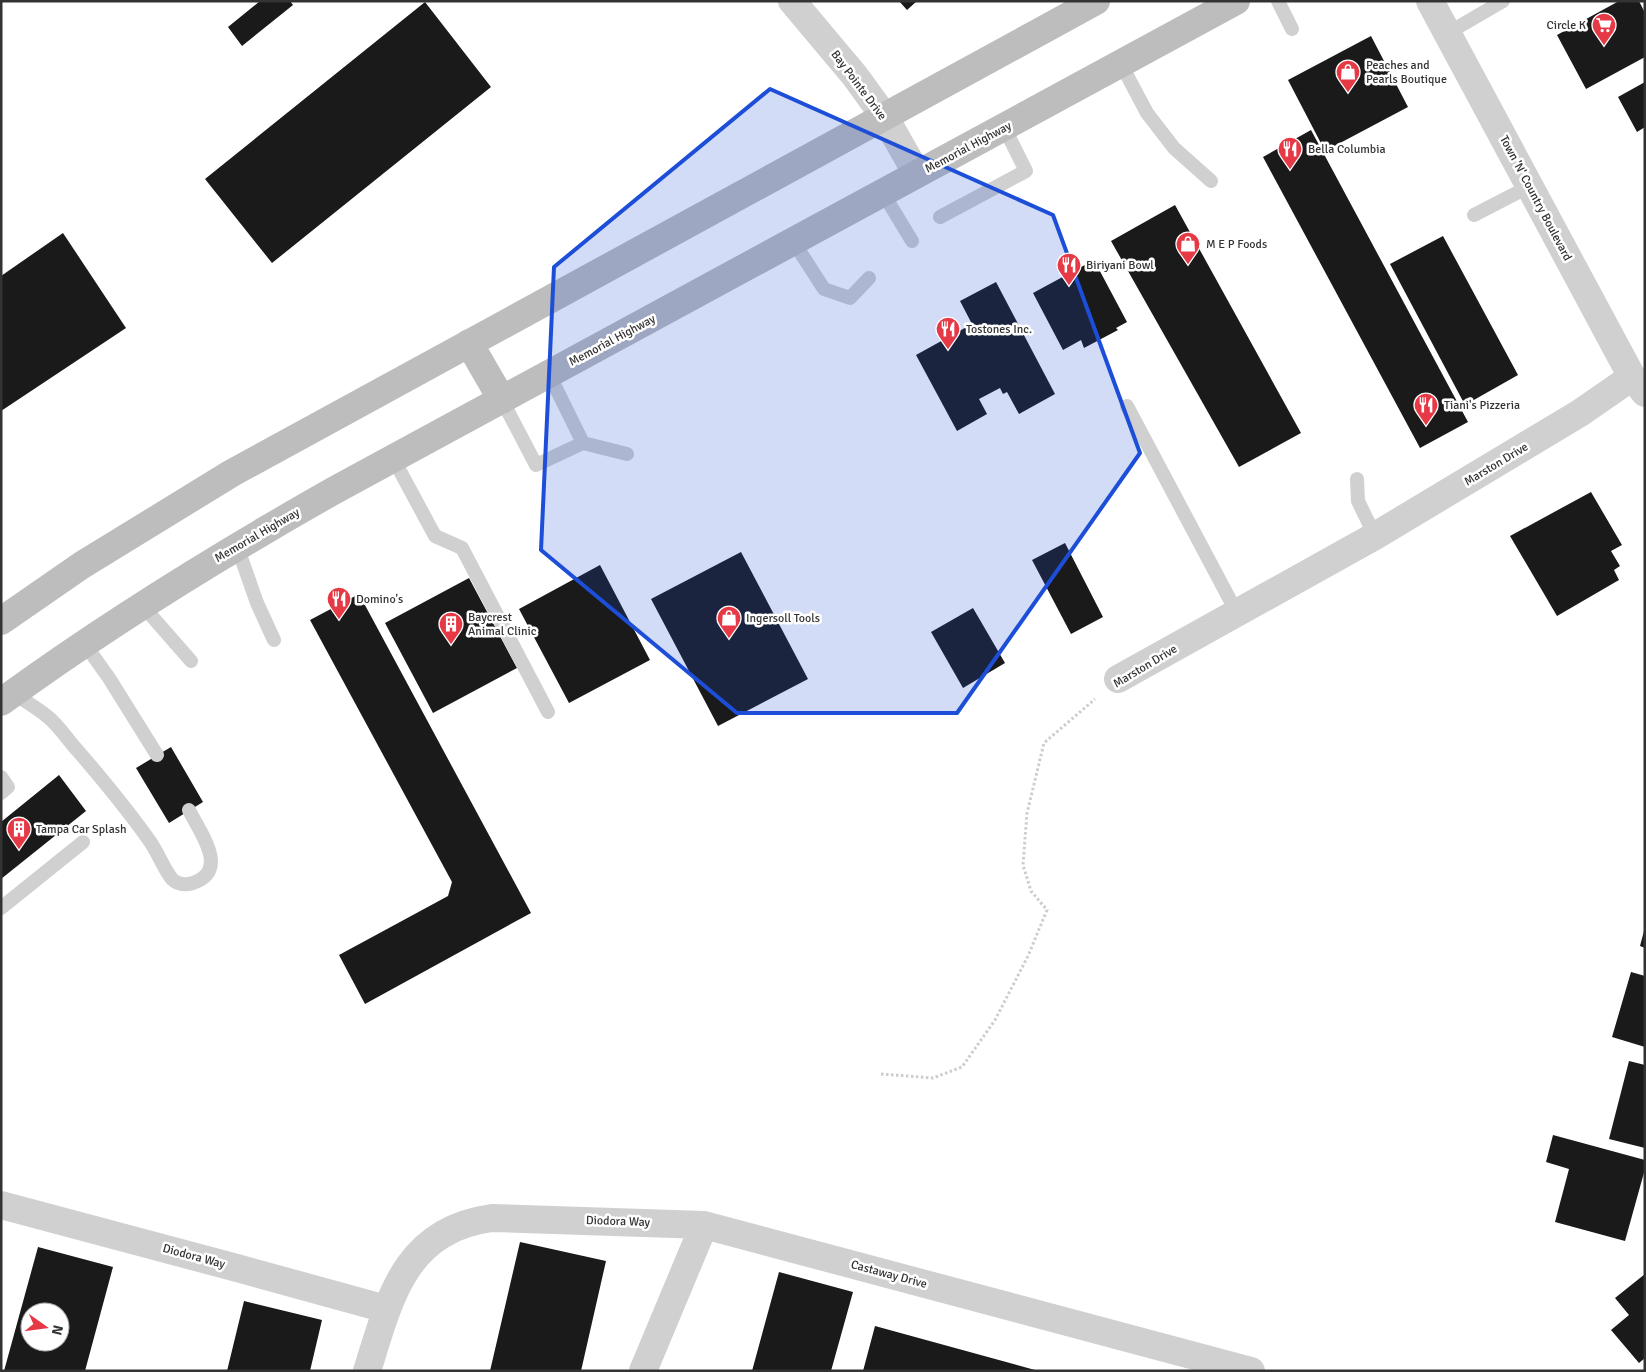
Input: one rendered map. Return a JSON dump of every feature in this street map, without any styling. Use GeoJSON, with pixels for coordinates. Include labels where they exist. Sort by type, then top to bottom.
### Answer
{"type":"FeatureCollection","features":[{"type":"Feature","properties":{"kind":"main road"},"geometry":{"type":"LineString","coordinates":[[1,621],[89,560],[232,473],[1096,1]]}},
{"type":"Feature","properties":{"kind":"main road","name":"Memorial Highway"},"geometry":{"type":"LineString","coordinates":[[7,698],[84,643],[236,546],[394,458],[1236,1]]}},
{"type":"Feature","properties":{"kind":"main road"},"geometry":{"type":"LineString","coordinates":[[469,343],[502,400]]}},
{"type":"Feature","properties":{"kind":"street","name":"Bay Pointe Drive"},"geometry":{"type":"LineString","coordinates":[[792,1],[855,76],[884,116],[916,174]]}},
{"type":"Feature","properties":{"kind":"street","name":"Town 'N' Country Boulevard"},"geometry":{"type":"LineString","coordinates":[[1430,1],[1639,385]]}},
{"type":"Feature","properties":{"kind":"street","name":"Marston Drive"},"geometry":{"type":"LineString","coordinates":[[1118,679],[1375,536],[1580,413],[1639,385]]}},
{"type":"Feature","properties":{"kind":"street","name":"Diodora Way"},"geometry":{"type":"LineString","coordinates":[[1,1205],[386,1309]]}},
{"type":"Feature","properties":{"kind":"street","name":"Diodora Way"},"geometry":{"type":"LineString","coordinates":[[367,1371],[386,1309],[397,1284],[410,1262],[431,1242],[453,1228],[472,1221],[492,1218],[704,1224]]}},
{"type":"Feature","properties":{"kind":"street","name":"Castaway Drive"},"geometry":{"type":"LineString","coordinates":[[704,1224],[1235,1369]]}},
{"type":"Feature","properties":{"kind":"street"},"geometry":{"type":"LineString","coordinates":[[643,1371],[704,1224]]}},
{"type":"Feature","properties":{"kind":"lane"},"geometry":{"type":"LineString","coordinates":[[1278,1],[1292,29]]}},
{"type":"Feature","properties":{"kind":"lane"},"geometry":{"type":"LineString","coordinates":[[1448,33],[1504,1]]}},
{"type":"Feature","properties":{"kind":"lane"},"geometry":{"type":"LineString","coordinates":[[1121,64],[1147,113],[1174,148],[1211,182]]}},
{"type":"Feature","properties":{"kind":"lane"},"geometry":{"type":"LineString","coordinates":[[940,217],[1026,171],[1004,127]]}},
{"type":"Feature","properties":{"kind":"lane"},"geometry":{"type":"LineString","coordinates":[[1474,215],[1530,186]]}},
{"type":"Feature","properties":{"kind":"lane"},"geometry":{"type":"LineString","coordinates":[[883,193],[912,241]]}},
{"type":"Feature","properties":{"kind":"lane"},"geometry":{"type":"LineString","coordinates":[[793,241],[824,289],[850,298],[869,278]]}},
{"type":"Feature","properties":{"kind":"lane"},"geometry":{"type":"LineString","coordinates":[[549,374],[583,443]]}},
{"type":"Feature","properties":{"kind":"lane"},"geometry":{"type":"LineString","coordinates":[[502,400],[536,466],[583,443],[627,454]]}},
{"type":"Feature","properties":{"kind":"lane"},"geometry":{"type":"LineString","coordinates":[[1128,406],[1237,613]]}},
{"type":"Feature","properties":{"kind":"lane"},"geometry":{"type":"LineString","coordinates":[[394,458],[435,536],[462,548],[548,712]]}},
{"type":"Feature","properties":{"kind":"lane"},"geometry":{"type":"LineString","coordinates":[[1357,479],[1358,501],[1375,536]]}},
{"type":"Feature","properties":{"kind":"lane"},"geometry":{"type":"LineString","coordinates":[[236,546],[274,640]]}},
{"type":"Feature","properties":{"kind":"lane"},"geometry":{"type":"LineString","coordinates":[[142,605],[191,661]]}},
{"type":"Feature","properties":{"kind":"lane"},"geometry":{"type":"LineString","coordinates":[[84,643],[109,678],[157,755]]}},
{"type":"Feature","properties":{"kind":"lane"},"geometry":{"type":"LineString","coordinates":[[7,698],[50,719],[122,803],[153,845],[172,879],[180,884],[190,884],[203,879],[210,872],[212,862],[210,852],[189,810]]}},
{"type":"Feature","properties":{"kind":"lane"},"geometry":{"type":"LineString","coordinates":[[1,777],[8,787],[1,793]]}},
{"type":"Feature","properties":{"kind":"lane"},"geometry":{"type":"LineString","coordinates":[[1,908],[83,842]]}},
{"type":"Feature","properties":{"kind":"path","name":"Marston Drive"},"geometry":{"type":"LineString","coordinates":[[881,1074],[933,1078],[962,1067],[995,1020],[1028,956],[1047,910],[1031,891],[1023,865],[1027,813],[1044,743],[1118,679]]}},
{"type":"Feature","properties":{"kind":"highlighted area"},"geometry":{"type":"Polygon","coordinates":[[[770,89],[1053,215],[1140,453],[957,713],[737,713],[541,550],[554,267],[770,89]]]}},
{"type":"Feature","properties":{"kind":"building"},"geometry":{"type":"Polygon","coordinates":[[[260,1],[290,1],[293,5],[242,46],[228,27],[260,1]]]}},
{"type":"Feature","properties":{"kind":"building"},"geometry":{"type":"Polygon","coordinates":[[[899,1],[917,1],[907,10],[899,1]]]}},
{"type":"Feature","properties":{"kind":"building","name":"Circle K"},"geometry":{"type":"Polygon","coordinates":[[[1619,1],[1639,1],[1645,13],[1645,57],[1586,89],[1557,35],[1619,1]]]}},
{"type":"Feature","properties":{"kind":"building"},"geometry":{"type":"Polygon","coordinates":[[[425,2],[491,87],[272,263],[205,179],[425,2]]]}},
{"type":"Feature","properties":{"kind":"building","name":"Peaches and Pearls Boutique"},"geometry":{"type":"Polygon","coordinates":[[[1371,36],[1408,107],[1325,151],[1288,80],[1371,36]]]}},
{"type":"Feature","properties":{"kind":"building"},"geometry":{"type":"Polygon","coordinates":[[[1645,82],[1645,127],[1637,132],[1618,97],[1645,82]]]}},
{"type":"Feature","properties":{"kind":"building"},"geometry":{"type":"Polygon","coordinates":[[[1311,130],[1468,422],[1420,448],[1263,157],[1311,130]]]}},
{"type":"Feature","properties":{"kind":"building"},"geometry":{"type":"Polygon","coordinates":[[[1175,205],[1301,433],[1239,467],[1111,241],[1175,205]]]}},
{"type":"Feature","properties":{"kind":"building"},"geometry":{"type":"Polygon","coordinates":[[[63,233],[126,328],[1,411],[1,276],[63,233]]]}},
{"type":"Feature","properties":{"kind":"building"},"geometry":{"type":"Polygon","coordinates":[[[1443,236],[1518,375],[1465,405],[1390,264],[1443,236]]]}},
{"type":"Feature","properties":{"kind":"building"},"geometry":{"type":"Polygon","coordinates":[[[1094,260],[1127,322],[1116,328],[1118,330],[1084,348],[1081,340],[1063,350],[1033,293],[1094,260]]]}},
{"type":"Feature","properties":{"kind":"building"},"geometry":{"type":"Polygon","coordinates":[[[996,282],[1055,394],[1019,414],[1007,392],[1003,394],[1000,388],[979,399],[987,414],[957,431],[916,355],[972,324],[960,301],[996,282]]]}},
{"type":"Feature","properties":{"kind":"building"},"geometry":{"type":"Polygon","coordinates":[[[1591,492],[1622,545],[1611,551],[1620,566],[1614,570],[1619,580],[1557,616],[1510,536],[1591,492]]]}},
{"type":"Feature","properties":{"kind":"building"},"geometry":{"type":"Polygon","coordinates":[[[1065,543],[1103,617],[1071,634],[1032,560],[1065,543]]]}},
{"type":"Feature","properties":{"kind":"building","name":"Ingersoll Tools"},"geometry":{"type":"Polygon","coordinates":[[[741,552],[808,679],[718,726],[651,599],[741,552]]]}},
{"type":"Feature","properties":{"kind":"building"},"geometry":{"type":"Polygon","coordinates":[[[600,565],[650,660],[569,703],[519,609],[600,565]]]}},
{"type":"Feature","properties":{"kind":"building","name":"Baycrest Animal Clinic"},"geometry":{"type":"Polygon","coordinates":[[[469,578],[517,668],[433,713],[385,623],[469,578]]]}},
{"type":"Feature","properties":{"kind":"building"},"geometry":{"type":"Polygon","coordinates":[[[359,594],[531,913],[365,1004],[339,955],[448,896],[452,882],[310,620],[359,594]]]}},
{"type":"Feature","properties":{"kind":"building"},"geometry":{"type":"Polygon","coordinates":[[[973,608],[1005,663],[963,688],[931,632],[973,608]]]}},
{"type":"Feature","properties":{"kind":"building"},"geometry":{"type":"Polygon","coordinates":[[[171,747],[203,802],[169,823],[136,768],[171,747]]]}},
{"type":"Feature","properties":{"kind":"building","name":"Tampa Car Splash"},"geometry":{"type":"Polygon","coordinates":[[[59,775],[86,811],[1,879],[1,822],[59,775]]]}},
{"type":"Feature","properties":{"kind":"building"},"geometry":{"type":"Polygon","coordinates":[[[1645,931],[1645,948],[1640,946],[1645,931]]]}},
{"type":"Feature","properties":{"kind":"building"},"geometry":{"type":"Polygon","coordinates":[[[1631,972],[1645,976],[1645,1047],[1612,1037],[1631,972]]]}},
{"type":"Feature","properties":{"kind":"building"},"geometry":{"type":"Polygon","coordinates":[[[1629,1061],[1645,1065],[1645,1148],[1609,1139],[1629,1061]]]}},
{"type":"Feature","properties":{"kind":"building"},"geometry":{"type":"Polygon","coordinates":[[[1553,1135],[1645,1160],[1645,1169],[1625,1241],[1555,1222],[1569,1169],[1546,1162],[1553,1135]]]}},
{"type":"Feature","properties":{"kind":"building"},"geometry":{"type":"Polygon","coordinates":[[[520,1242],[606,1261],[581,1371],[490,1371],[520,1242]]]}},
{"type":"Feature","properties":{"kind":"building"},"geometry":{"type":"Polygon","coordinates":[[[38,1247],[113,1267],[85,1371],[4,1371],[20,1313],[20,1352],[70,1352],[70,1302],[23,1302],[38,1247]]]}},
{"type":"Feature","properties":{"kind":"building"},"geometry":{"type":"Polygon","coordinates":[[[779,1272],[853,1292],[831,1371],[752,1371],[779,1272]]]}},
{"type":"Feature","properties":{"kind":"building"},"geometry":{"type":"Polygon","coordinates":[[[1645,1274],[1645,1358],[1639,1363],[1611,1330],[1629,1315],[1615,1298],[1645,1274]]]}},
{"type":"Feature","properties":{"kind":"building"},"geometry":{"type":"Polygon","coordinates":[[[244,1301],[322,1320],[310,1371],[227,1371],[244,1301]]]}},
{"type":"Feature","properties":{"kind":"building"},"geometry":{"type":"Polygon","coordinates":[[[875,1326],[1035,1370],[1035,1371],[863,1371],[875,1326]]]}},
{"type":"Feature","properties":{"kind":"place","name":"Circle K"},"geometry":{"type":"Point","coordinates":[1604,46]}},
{"type":"Feature","properties":{"kind":"place","name":"Peaches and Pearls Boutique"},"geometry":{"type":"Point","coordinates":[1348,93]}},
{"type":"Feature","properties":{"kind":"place","name":"Bella Columbia"},"geometry":{"type":"Point","coordinates":[1290,170]}},
{"type":"Feature","properties":{"kind":"place","name":"M E P Foods"},"geometry":{"type":"Point","coordinates":[1188,265]}},
{"type":"Feature","properties":{"kind":"place","name":"Biriyani Bowl"},"geometry":{"type":"Point","coordinates":[1069,286]}},
{"type":"Feature","properties":{"kind":"place","name":"Tostones Inc."},"geometry":{"type":"Point","coordinates":[948,350]}},
{"type":"Feature","properties":{"kind":"place","name":"Tiani's Pizzeria"},"geometry":{"type":"Point","coordinates":[1426,426]}},
{"type":"Feature","properties":{"kind":"place","name":"Domino's"},"geometry":{"type":"Point","coordinates":[339,620]}},
{"type":"Feature","properties":{"kind":"place","name":"Ingersoll Tools"},"geometry":{"type":"Point","coordinates":[729,639]}},
{"type":"Feature","properties":{"kind":"place","name":"Baycrest Animal Clinic"},"geometry":{"type":"Point","coordinates":[451,645]}},
{"type":"Feature","properties":{"kind":"place","name":"Tampa Car Splash"},"geometry":{"type":"Point","coordinates":[19,850]}}]}
